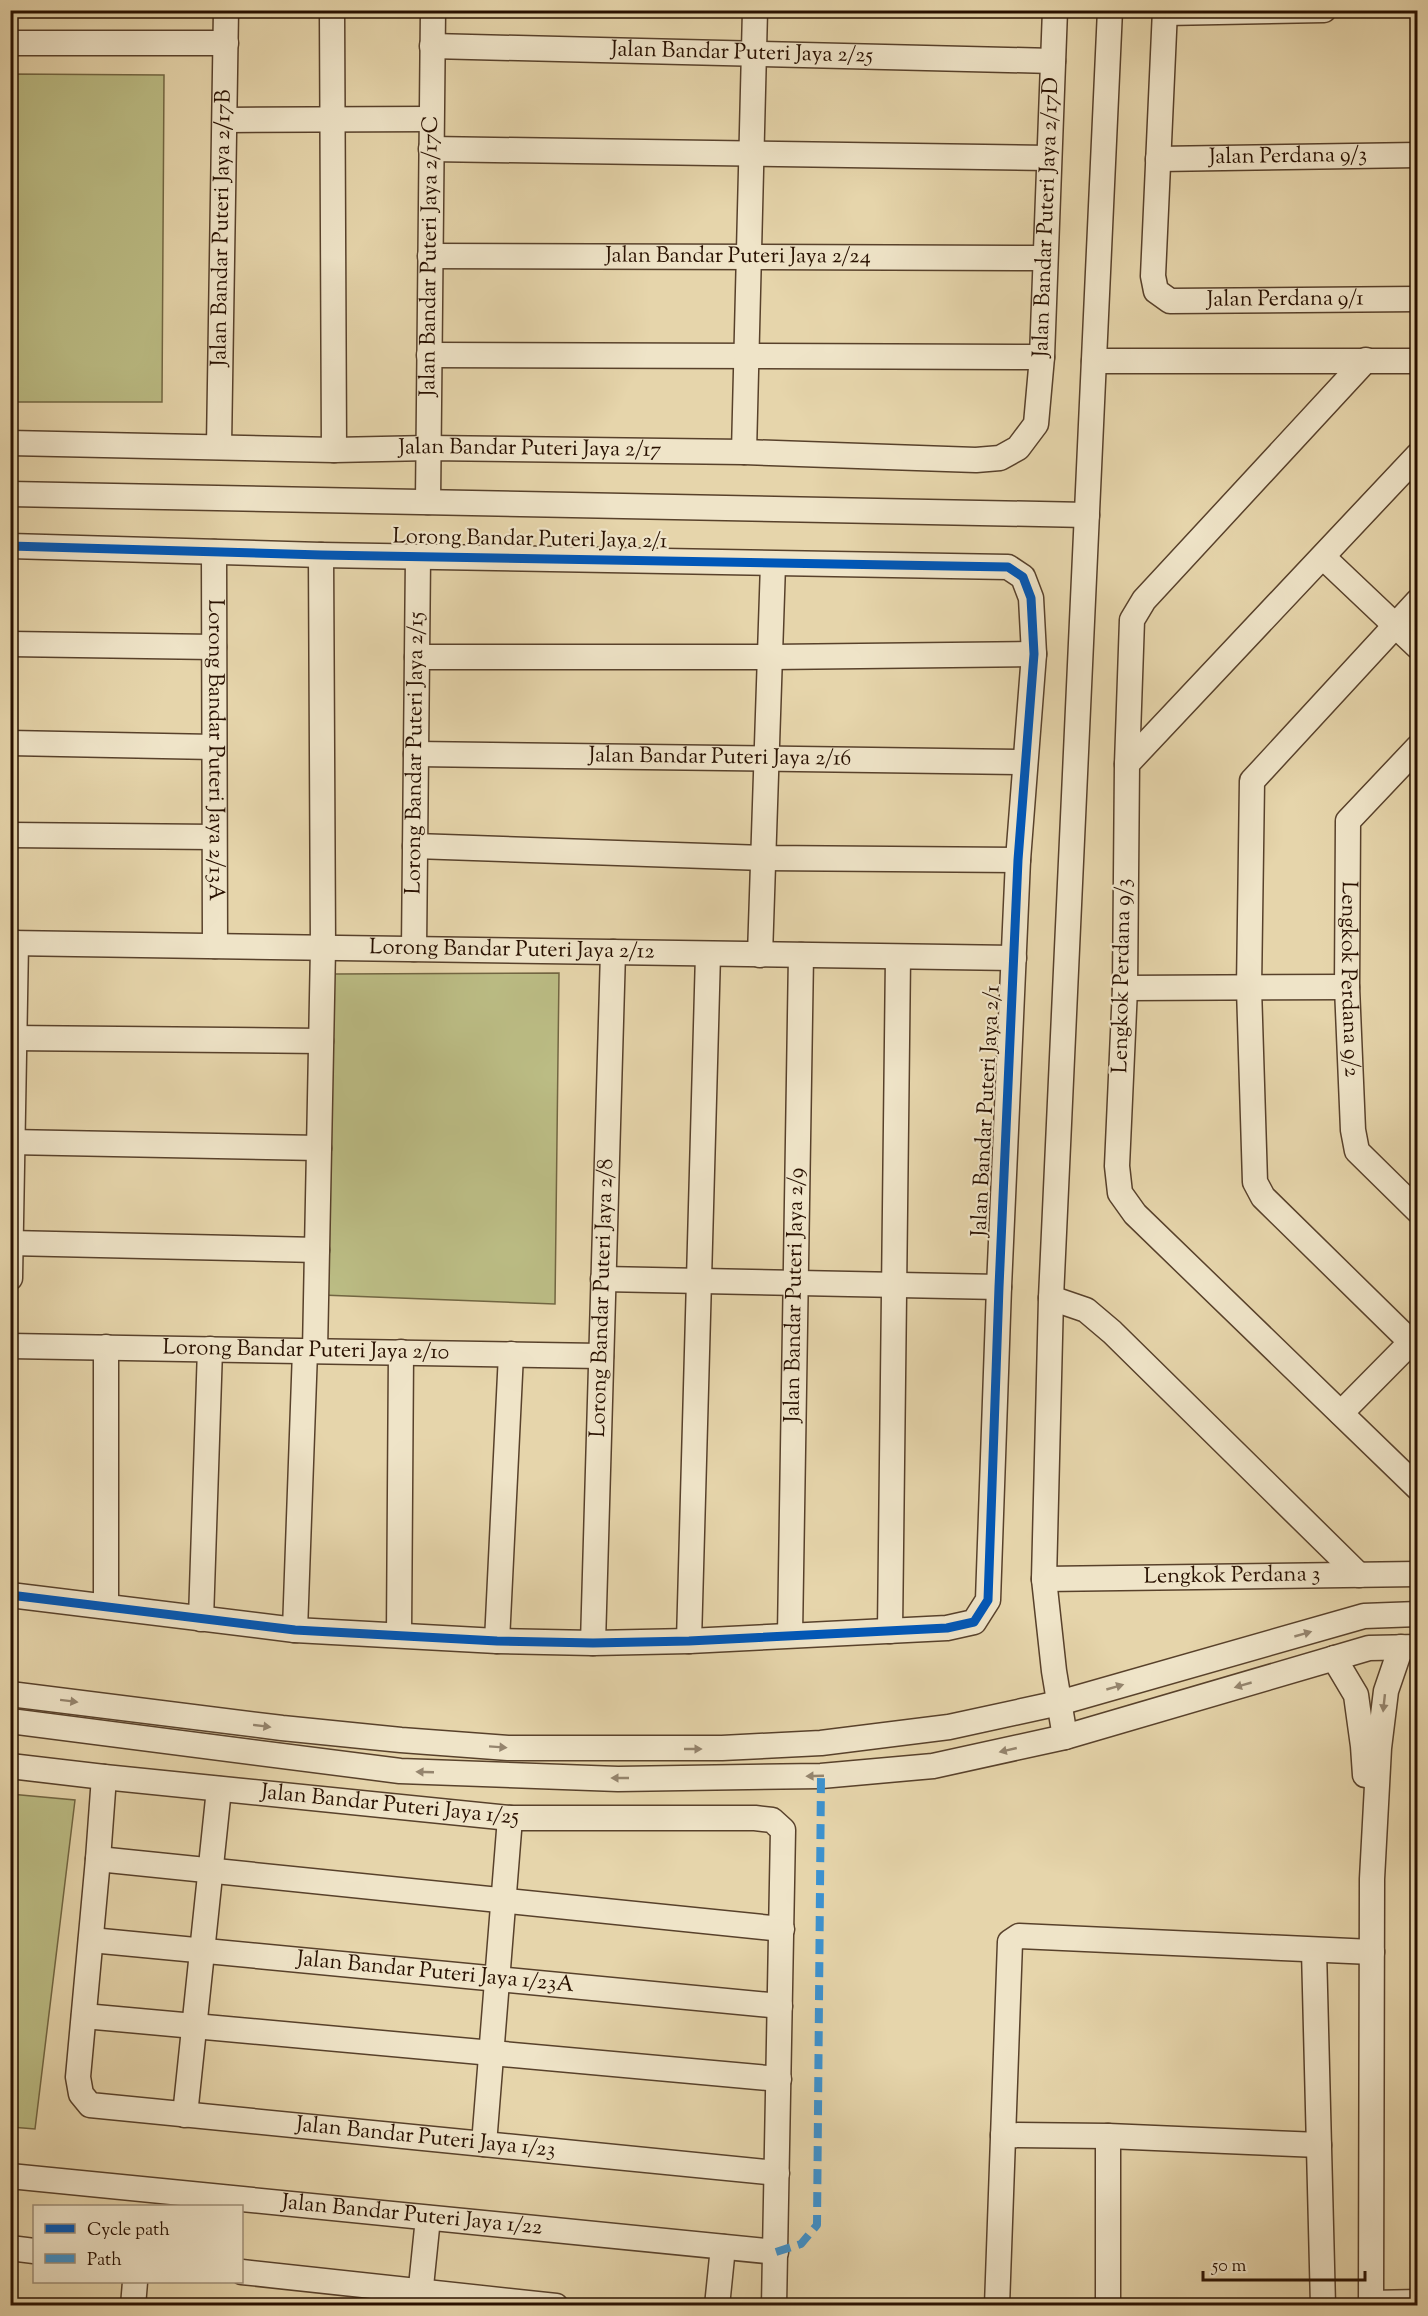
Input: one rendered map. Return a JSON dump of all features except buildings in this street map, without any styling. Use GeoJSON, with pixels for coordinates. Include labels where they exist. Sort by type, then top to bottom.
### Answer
{"type":"FeatureCollection","features":[{"type":"Feature","properties":{"kind":"street","name":"Jalan Bandar Puteri Jaya 2/17B"},"geometry":{"type":"LineString","coordinates":[[219,446],[226,10]]}},
{"type":"Feature","properties":{"kind":"street"},"geometry":{"type":"LineString","coordinates":[[332,10],[334,450]]}},
{"type":"Feature","properties":{"kind":"street","name":"Jalan Bandar Puteri Jaya 2/17C"},"geometry":{"type":"LineString","coordinates":[[428,502],[433,10]]}},
{"type":"Feature","properties":{"kind":"street"},"geometry":{"type":"LineString","coordinates":[[744,452],[755,10]]}},
{"type":"Feature","properties":{"kind":"street","name":"Jalan Bandar Puteri Jaya 2/17D"},"geometry":{"type":"LineString","coordinates":[[1036,424],[1042,357],[1055,10]]}},
{"type":"Feature","properties":{"kind":"street"},"geometry":{"type":"LineString","coordinates":[[1065,1737],[1044,1579],[1051,1298],[1110,10]]}},
{"type":"Feature","properties":{"kind":"street"},"geometry":{"type":"LineString","coordinates":[[1158,159],[1165,12],[1324,10]]}},
{"type":"Feature","properties":{"kind":"street"},"geometry":{"type":"LineString","coordinates":[[10,43],[226,43]]}},
{"type":"Feature","properties":{"kind":"street","name":"Jalan Bandar Puteri Jaya 2/25"},"geometry":{"type":"LineString","coordinates":[[432,46],[1053,61]]}},
{"type":"Feature","properties":{"kind":"street"},"geometry":{"type":"LineString","coordinates":[[225,120],[431,119]]}},
{"type":"Feature","properties":{"kind":"street"},"geometry":{"type":"LineString","coordinates":[[431,149],[1048,158]]}},
{"type":"Feature","properties":{"kind":"street","name":"Jalan Perdana 9/3"},"geometry":{"type":"LineString","coordinates":[[1158,159],[1418,155]]}},
{"type":"Feature","properties":{"kind":"street","name":"Jalan Perdana 9/1"},"geometry":{"type":"LineString","coordinates":[[1158,159],[1153,276],[1156,291],[1170,302],[1418,299]]}},
{"type":"Feature","properties":{"kind":"street","name":"Jalan Bandar Puteri Jaya 2/24"},"geometry":{"type":"LineString","coordinates":[[430,256],[1044,258]]}},
{"type":"Feature","properties":{"kind":"street"},"geometry":{"type":"LineString","coordinates":[[429,355],[1042,357]]}},
{"type":"Feature","properties":{"kind":"street","name":"Lengkok Perdana 9/3"},"geometry":{"type":"LineString","coordinates":[[1366,360],[1144,600],[1132,620],[1127,764],[1125,988],[1117,1166],[1120,1193],[1135,1214],[1418,1488]]}},
{"type":"Feature","properties":{"kind":"street"},"geometry":{"type":"LineString","coordinates":[[1094,361],[1418,361]]}},
{"type":"Feature","properties":{"kind":"street","name":"Jalan Bandar Puteri Jaya 2/17"},"geometry":{"type":"LineString","coordinates":[[10,443],[334,450],[429,448],[744,452],[976,460],[1000,458],[1018,448],[1036,424]]}},
{"type":"Feature","properties":{"kind":"street"},"geometry":{"type":"LineString","coordinates":[[1127,764],[1418,455]]}},
{"type":"Feature","properties":{"kind":"street"},"geometry":{"type":"LineString","coordinates":[[10,494],[1086,515]]}},
{"type":"Feature","properties":{"kind":"street","name":"Lorong Bandar Puteri Jaya 2/1"},"geometry":{"type":"LineString","coordinates":[[10,546],[321,555],[1008,567],[1023,577],[1031,598]]}},
{"type":"Feature","properties":{"kind":"street","name":"Lorong Bandar Puteri Jaya 2/13A"},"geometry":{"type":"LineString","coordinates":[[214,552],[215,946]]}},
{"type":"Feature","properties":{"kind":"street"},"geometry":{"type":"LineString","coordinates":[[296,1630],[317,1250],[323,948],[321,555]]}},
{"type":"Feature","properties":{"kind":"street","name":"Lorong Bandar Puteri Jaya 2/15"},"geometry":{"type":"LineString","coordinates":[[414,949],[418,557]]}},
{"type":"Feature","properties":{"kind":"street"},"geometry":{"type":"LineString","coordinates":[[1323,557],[1418,646]]}},
{"type":"Feature","properties":{"kind":"street"},"geometry":{"type":"LineString","coordinates":[[760,955],[773,564]]}},
{"type":"Feature","properties":{"kind":"street","name":"Jalan Bandar Puteri Jaya 2/1"},"geometry":{"type":"LineString","coordinates":[[890,1632],[947,1628],[974,1622],[988,1600],[1018,860],[1034,654],[1031,598]]}},
{"type":"Feature","properties":{"kind":"street"},"geometry":{"type":"LineString","coordinates":[[1341,1413],[1415,1342],[1263,1197],[1256,1182],[1249,988],[1252,781],[1418,601]]}},
{"type":"Feature","properties":{"kind":"street"},"geometry":{"type":"LineString","coordinates":[[10,644],[214,647]]}},
{"type":"Feature","properties":{"kind":"street"},"geometry":{"type":"LineString","coordinates":[[417,657],[1034,654]]}},
{"type":"Feature","properties":{"kind":"street"},"geometry":{"type":"LineString","coordinates":[[10,743],[214,747]]}},
{"type":"Feature","properties":{"kind":"street","name":"Lengkok Perdana 9/2"},"geometry":{"type":"LineString","coordinates":[[1418,747],[1348,821],[1347,987],[1353,1130],[1358,1151],[1418,1211]]}},
{"type":"Feature","properties":{"kind":"street","name":"Jalan Bandar Puteri Jaya 2/16"},"geometry":{"type":"LineString","coordinates":[[416,754],[1025,762]]}},
{"type":"Feature","properties":{"kind":"street"},"geometry":{"type":"LineString","coordinates":[[10,835],[214,837]]}},
{"type":"Feature","properties":{"kind":"street"},"geometry":{"type":"LineString","coordinates":[[415,846],[764,858],[1018,860]]}},
{"type":"Feature","properties":{"kind":"street"},"geometry":{"type":"LineString","coordinates":[[10,1278],[13,943]]}},
{"type":"Feature","properties":{"kind":"street","name":"Lorong Bandar Puteri Jaya 2/12"},"geometry":{"type":"LineString","coordinates":[[13,943],[1014,958]]}},
{"type":"Feature","properties":{"kind":"street","name":"Lorong Bandar Puteri Jaya 2/8"},"geometry":{"type":"LineString","coordinates":[[593,1643],[613,952]]}},
{"type":"Feature","properties":{"kind":"street"},"geometry":{"type":"LineString","coordinates":[[689,1641],[708,954]]}},
{"type":"Feature","properties":{"kind":"street","name":"Jalan Bandar Puteri Jaya 2/9"},"geometry":{"type":"LineString","coordinates":[[790,1635],[801,955]]}},
{"type":"Feature","properties":{"kind":"street"},"geometry":{"type":"LineString","coordinates":[[10,1595],[296,1630],[497,1641],[593,1643],[689,1641],[890,1632],[898,957]]}},
{"type":"Feature","properties":{"kind":"street"},"geometry":{"type":"LineString","coordinates":[[1125,988],[1347,987]]}},
{"type":"Feature","properties":{"kind":"street"},"geometry":{"type":"LineString","coordinates":[[12,1038],[321,1041]]}},
{"type":"Feature","properties":{"kind":"street"},"geometry":{"type":"LineString","coordinates":[[11,1142],[319,1148]]}},
{"type":"Feature","properties":{"kind":"street"},"geometry":{"type":"LineString","coordinates":[[11,1243],[317,1250]]}},
{"type":"Feature","properties":{"kind":"street"},"geometry":{"type":"LineString","coordinates":[[603,1279],[999,1287]]}},
{"type":"Feature","properties":{"kind":"street"},"geometry":{"type":"LineString","coordinates":[[1051,1298],[1086,1310],[1112,1332],[1359,1575]]}},
{"type":"Feature","properties":{"kind":"street","name":"Lorong Bandar Puteri Jaya 2/10"},"geometry":{"type":"LineString","coordinates":[[10,1346],[601,1356]]}},
{"type":"Feature","properties":{"kind":"street"},"geometry":{"type":"LineString","coordinates":[[106,1347],[106,1605]]}},
{"type":"Feature","properties":{"kind":"street"},"geometry":{"type":"LineString","coordinates":[[201,1619],[210,1349]]}},
{"type":"Feature","properties":{"kind":"street"},"geometry":{"type":"LineString","coordinates":[[399,1635],[401,1352]]}},
{"type":"Feature","properties":{"kind":"street"},"geometry":{"type":"LineString","coordinates":[[497,1641],[512,1354]]}},
{"type":"Feature","properties":{"kind":"street","name":"Lengkok Perdana 3"},"geometry":{"type":"LineString","coordinates":[[1044,1579],[1418,1574]]}},
{"type":"Feature","properties":{"kind":"street"},"geometry":{"type":"LineString","coordinates":[[10,1694],[271,1727],[508,1748],[722,1748],[821,1743],[949,1727],[1059,1703],[1364,1616],[1418,1614]]}},
{"type":"Feature","properties":{"kind":"street"},"geometry":{"type":"LineString","coordinates":[[10,1721],[400,1771],[618,1779],[821,1776],[933,1766],[1065,1737],[1369,1648],[1409,1647],[1386,1690],[1379,1748],[1372,1879],[1371,2304],[1418,2302]]}},
{"type":"Feature","properties":{"kind":"street"},"geometry":{"type":"LineString","coordinates":[[1334,1658],[1356,1695],[1363,1746],[1372,1879]]}},
{"type":"Feature","properties":{"kind":"street","name":"Jalan Bandar Puteri Jaya 1/25"},"geometry":{"type":"LineString","coordinates":[[10,1766],[510,1818],[772,1820],[783,1830],[782,1929]]}},
{"type":"Feature","properties":{"kind":"street"},"geometry":{"type":"LineString","coordinates":[[104,1777],[99,1859],[84,2016],[779,2079]]}},
{"type":"Feature","properties":{"kind":"street"},"geometry":{"type":"LineString","coordinates":[[185,2115],[219,1789]]}},
{"type":"Feature","properties":{"kind":"street"},"geometry":{"type":"LineString","coordinates":[[484,2144],[510,1818]]}},
{"type":"Feature","properties":{"kind":"street"},"geometry":{"type":"LineString","coordinates":[[99,1859],[782,1929],[774,2306]]}},
{"type":"Feature","properties":{"kind":"street"},"geometry":{"type":"LineString","coordinates":[[997,2306],[1010,1942],[1019,1936],[1372,1952]]}},
{"type":"Feature","properties":{"kind":"street","name":"Jalan Bandar Puteri Jaya 1/23A"},"geometry":{"type":"LineString","coordinates":[[91,1940],[780,2006]]}},
{"type":"Feature","properties":{"kind":"street"},"geometry":{"type":"LineString","coordinates":[[1314,1950],[1323,2306]]}},
{"type":"Feature","properties":{"kind":"street","name":"Jalan Bandar Puteri Jaya 1/23"},"geometry":{"type":"LineString","coordinates":[[84,2016],[78,2077],[81,2094],[90,2105],[777,2173]]}},
{"type":"Feature","properties":{"kind":"street"},"geometry":{"type":"LineString","coordinates":[[1003,2135],[1108,2136],[1319,2145]]}},
{"type":"Feature","properties":{"kind":"street"},"geometry":{"type":"LineString","coordinates":[[1108,2136],[1108,2306]]}},
{"type":"Feature","properties":{"kind":"street","name":"Jalan Bandar Puteri Jaya 1/22"},"geometry":{"type":"LineString","coordinates":[[10,2176],[144,2198],[428,2218],[776,2252]]}},
{"type":"Feature","properties":{"kind":"street"},"geometry":{"type":"LineString","coordinates":[[420,2298],[428,2218]]}},
{"type":"Feature","properties":{"kind":"street"},"geometry":{"type":"LineString","coordinates":[[717,2306],[723,2247]]}},
{"type":"Feature","properties":{"kind":"street"},"geometry":{"type":"LineString","coordinates":[[10,2248],[33,2251]]}},
{"type":"Feature","properties":{"kind":"street"},"geometry":{"type":"LineString","coordinates":[[243,2272],[420,2298],[556,2306]]}},
{"type":"Feature","properties":{"kind":"street"},"geometry":{"type":"LineString","coordinates":[[133,2306],[135,2283]]}},
{"type":"Feature","properties":{"kind":"green space"},"geometry":{"type":"Polygon","coordinates":[[[11,74],[164,75],[162,402],[11,402],[11,74]]]}},
{"type":"Feature","properties":{"kind":"green space"},"geometry":{"type":"Polygon","coordinates":[[[559,973],[555,1304],[322,1295],[334,974],[559,973]]]}},
{"type":"Feature","properties":{"kind":"green space"},"geometry":{"type":"Polygon","coordinates":[[[10,1794],[75,1800],[35,2129],[11,2127],[10,1794]]]}},
{"type":"Feature","properties":{"kind":"marked path"},"geometry":{"type":"LineString","coordinates":[[776,2252],[801,2244],[817,2225],[821,1776]]}},
{"type":"Feature","properties":{"kind":"cycle path"},"geometry":{"type":"LineString","coordinates":[[10,546],[321,555],[1008,567],[1023,577],[1031,598],[1034,654],[1018,860],[988,1600],[974,1622],[947,1628],[689,1641],[593,1643],[497,1641],[295,1630],[10,1595]]}}]}
